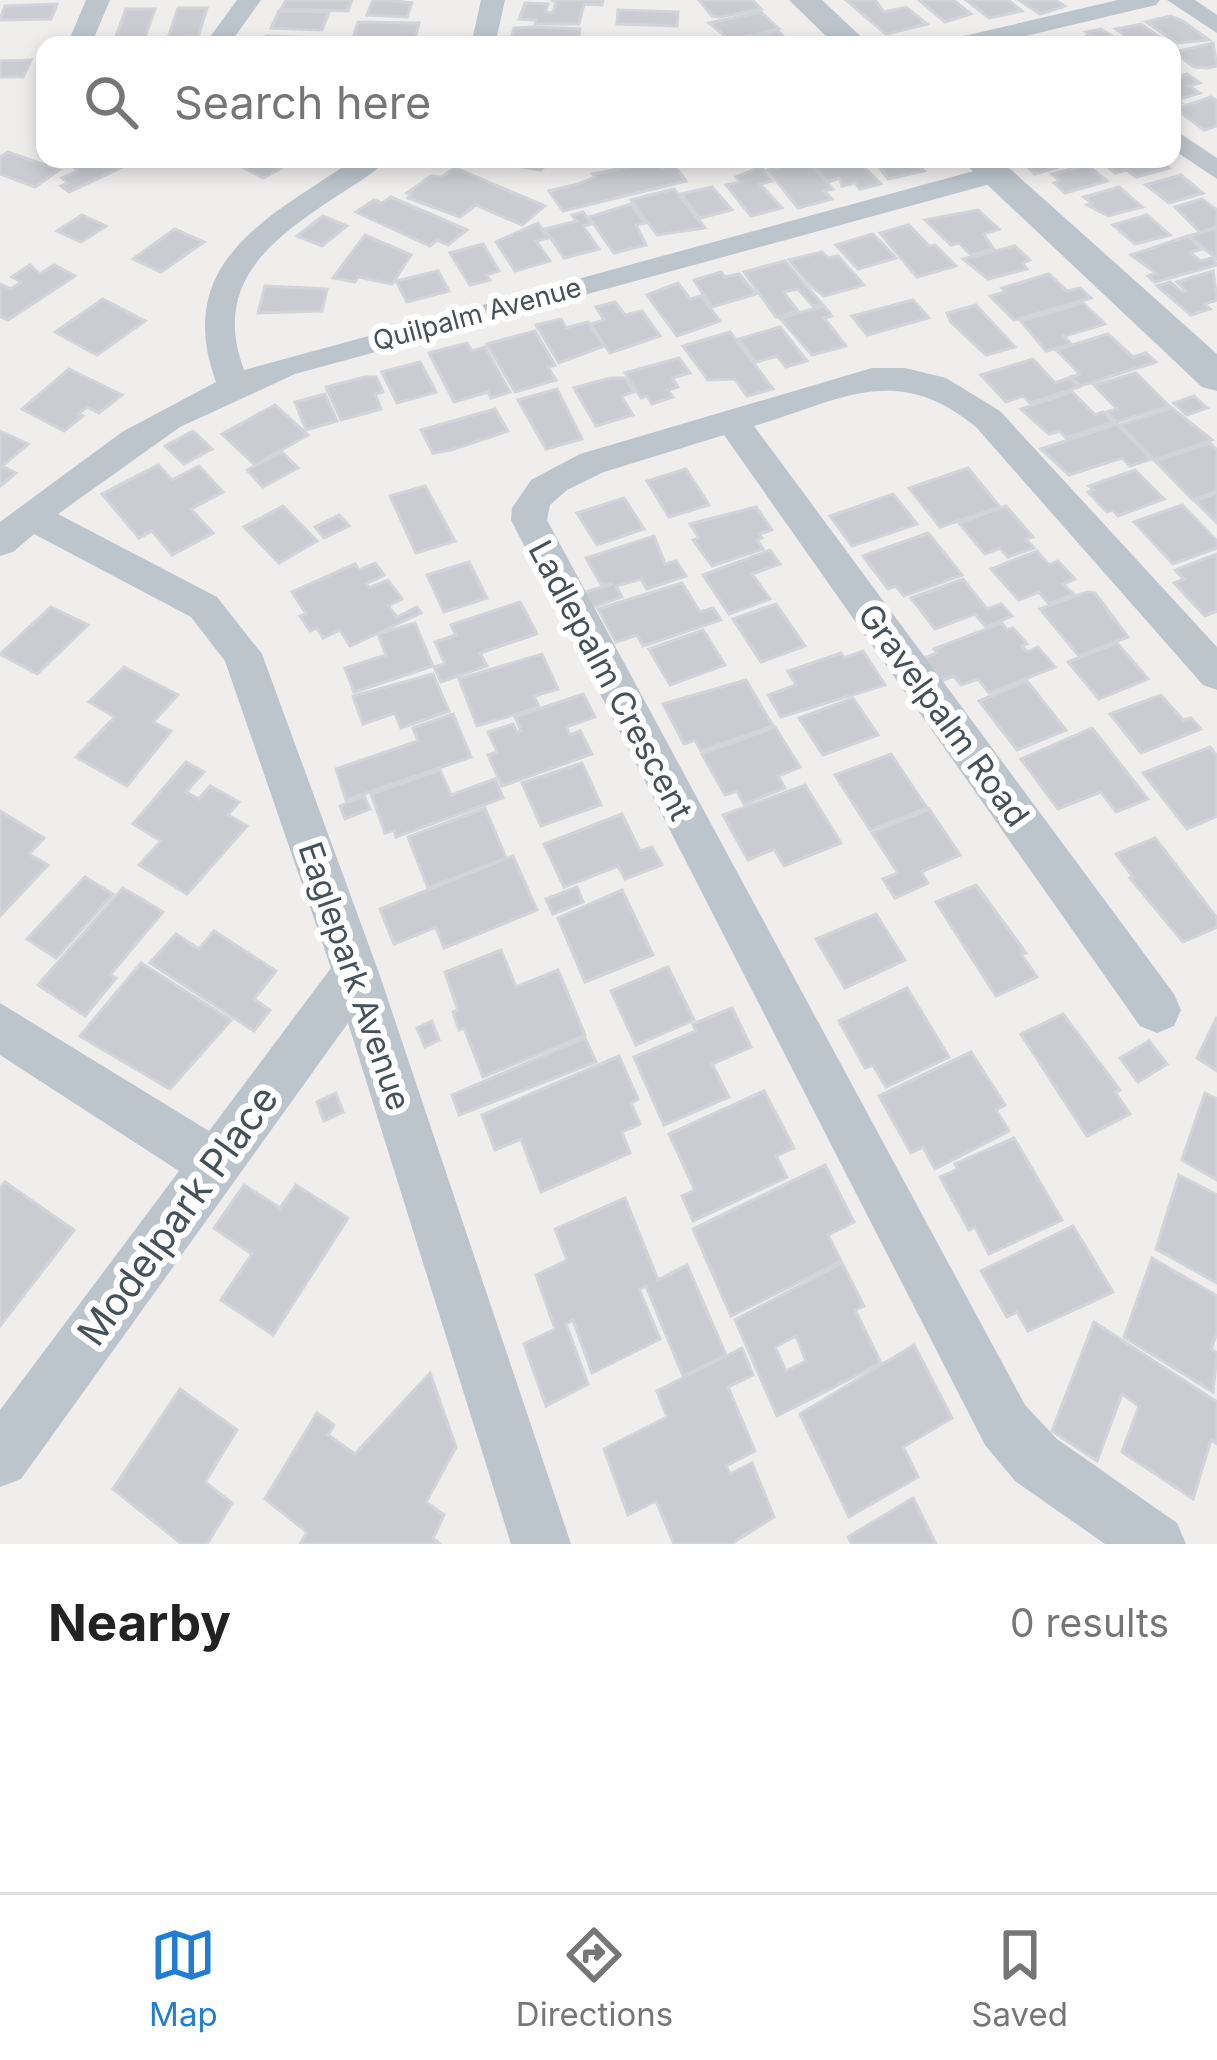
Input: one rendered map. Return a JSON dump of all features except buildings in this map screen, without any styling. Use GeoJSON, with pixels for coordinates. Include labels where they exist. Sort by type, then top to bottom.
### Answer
{"type":"FeatureCollection","features":[{"type":"Feature","properties":{"kind":"street"},"geometry":{"type":"LineString","coordinates":[[83,36],[98,0]]}},
{"type":"Feature","properties":{"kind":"street"},"geometry":{"type":"LineString","coordinates":[[223,36],[249,0]]}},
{"type":"Feature","properties":{"kind":"street"},"geometry":{"type":"LineString","coordinates":[[485,36],[493,0]]}},
{"type":"Feature","properties":{"kind":"street"},"geometry":{"type":"LineString","coordinates":[[804,0],[844,36]]}},
{"type":"Feature","properties":{"kind":"street"},"geometry":{"type":"LineString","coordinates":[[996,36],[1111,4],[1148,0]]}},
{"type":"Feature","properties":{"kind":"street"},"geometry":{"type":"LineString","coordinates":[[1179,0],[1217,26]]}},
{"type":"Feature","properties":{"kind":"street"},"geometry":{"type":"LineString","coordinates":[[1032,28],[1043,36]]}},
{"type":"Feature","properties":{"kind":"street"},"geometry":{"type":"LineString","coordinates":[[1181,143],[1217,170]]}},
{"type":"Feature","properties":{"kind":"street"},"geometry":{"type":"LineString","coordinates":[[233,384],[216,326],[219,305],[237,268],[264,238],[361,168]]}},
{"type":"Feature","properties":{"kind":"street","name":"Quilpalm Avenue"},"geometry":{"type":"LineString","coordinates":[[15,529],[114,449],[233,384],[983,168]]}},
{"type":"Feature","properties":{"kind":"street"},"geometry":{"type":"LineString","coordinates":[[988,168],[1217,377]]}},
{"type":"Feature","properties":{"kind":"street","name":"Ladlepalm Crescent"},"geometry":{"type":"LineString","coordinates":[[1156,1544],[1036,1460],[1006,1425],[527,520],[536,495],[554,480],[592,463],[899,376],[942,386],[988,419],[1217,674]]}},
{"type":"Feature","properties":{"kind":"street","name":"Gravelpalm Road"},"geometry":{"type":"LineString","coordinates":[[731,420],[1157,1010]]}},
{"type":"Feature","properties":{"kind":"street","name":"Eaglepark Avenue"},"geometry":{"type":"LineString","coordinates":[[15,529],[178,590],[225,628],[254,680],[356,973],[537,1541]]}},
{"type":"Feature","properties":{"kind":"street","name":"Modelpark Place"},"geometry":{"type":"LineString","coordinates":[[0,1458],[212,1163],[356,973]]}},
{"type":"Feature","properties":{"kind":"street"},"geometry":{"type":"LineString","coordinates":[[0,1027],[212,1163]]}}]}
